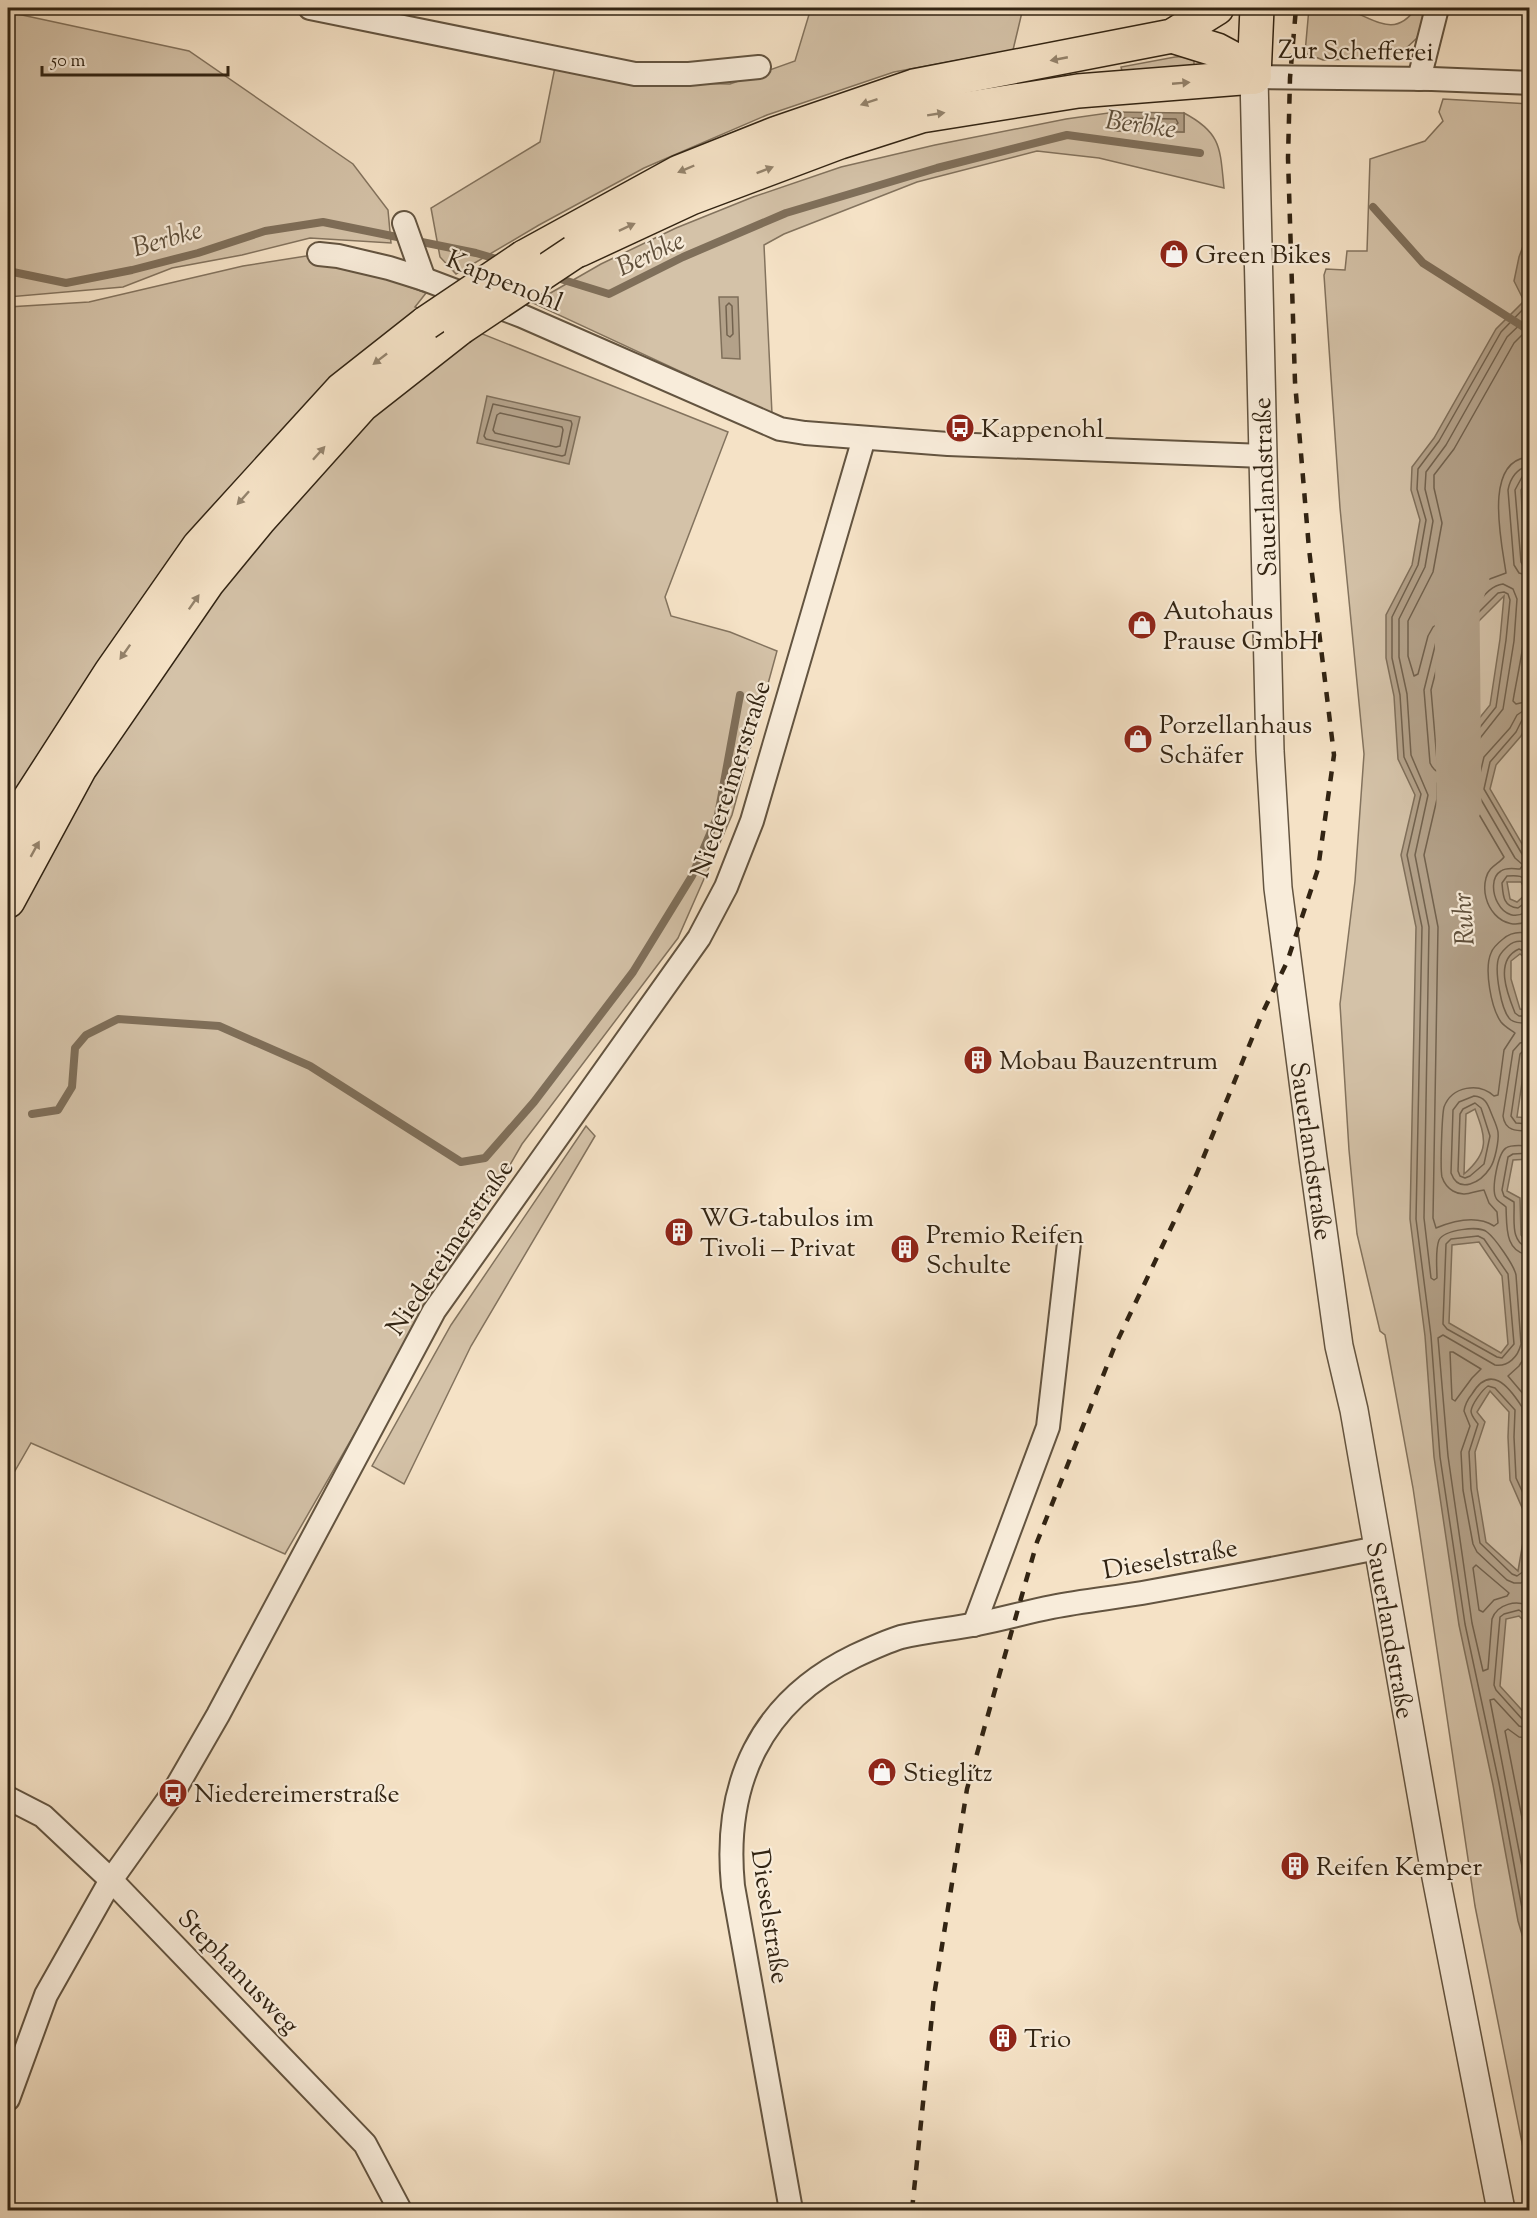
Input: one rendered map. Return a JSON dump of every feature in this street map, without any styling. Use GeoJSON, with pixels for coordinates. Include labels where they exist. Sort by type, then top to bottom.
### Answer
{"type":"FeatureCollection","features":[{"type":"Feature","properties":{"kind":"main road"},"geometry":{"type":"LineString","coordinates":[[8,842],[26,804],[104,682],[199,546],[341,390],[426,323],[524,257],[680,172],[777,133],[914,86],[1172,36],[1217,8]]}},
{"type":"Feature","properties":{"kind":"main road"},"geometry":{"type":"LineString","coordinates":[[1254,77],[1257,8]]}},
{"type":"Feature","properties":{"kind":"main road"},"geometry":{"type":"LineString","coordinates":[[1172,36],[1217,50],[1232,58],[1254,77]]}},
{"type":"Feature","properties":{"kind":"main road"},"geometry":{"type":"LineString","coordinates":[[8,901],[80,768],[208,582],[362,405],[460,328],[574,252],[691,198],[840,142],[921,116],[1078,91],[1254,77]]}},
{"type":"Feature","properties":{"kind":"street"},"geometry":{"type":"LineString","coordinates":[[310,8],[635,74],[689,74],[759,68]]}},
{"type":"Feature","properties":{"kind":"street"},"geometry":{"type":"LineString","coordinates":[[1419,78],[1437,8]]}},
{"type":"Feature","properties":{"kind":"street","name":"Zur Schefferei"},"geometry":{"type":"LineString","coordinates":[[1254,77],[1419,78],[1530,83]]}},
{"type":"Feature","properties":{"kind":"street","name":"Sauerlandstraße"},"geometry":{"type":"LineString","coordinates":[[1254,77],[1270,751],[1278,888],[1339,1346],[1354,1410],[1433,1862],[1501,2211]]}},
{"type":"Feature","properties":{"kind":"street"},"geometry":{"type":"LineString","coordinates":[[404,223],[424,279]]}},
{"type":"Feature","properties":{"kind":"street","name":"Kappenohl"},"geometry":{"type":"LineString","coordinates":[[319,254],[338,256],[424,279],[522,316],[780,429],[948,444],[1264,456]]}},
{"type":"Feature","properties":{"kind":"street","name":"Niedereimerstraße"},"geometry":{"type":"LineString","coordinates":[[8,2099],[46,1995],[111,1880],[173,1793],[218,1715],[434,1311],[699,938],[726,887],[752,821],[864,438]]}},
{"type":"Feature","properties":{"kind":"street"},"geometry":{"type":"LineString","coordinates":[[974,1624],[1048,1427],[1069,1243]]}},
{"type":"Feature","properties":{"kind":"street","name":"Dieselstraße"},"geometry":{"type":"LineString","coordinates":[[791,2211],[733,1886],[730,1841],[738,1791],[747,1765],[774,1719],[795,1696],[814,1680],[839,1664],[901,1637],[1377,1548]]}},
{"type":"Feature","properties":{"kind":"street","name":"Stephanusweg"},"geometry":{"type":"LineString","coordinates":[[8,1797],[43,1816],[111,1880],[365,2144],[400,2211]]}},
{"type":"Feature","properties":{"kind":"shaded area"},"geometry":{"type":"Polygon","coordinates":[[[1338,7],[1390,25],[1407,18],[1416,8],[1427,8],[1417,38],[1402,52],[1390,58],[1323,60],[1305,53],[1309,8],[1338,7]]]}},
{"type":"Feature","properties":{"kind":"shaded area"},"geometry":{"type":"Polygon","coordinates":[[[811,8],[1023,8],[1013,50],[894,72],[767,115],[644,168],[539,225],[456,274],[440,257],[431,208],[540,142],[555,67],[624,82],[730,84],[795,61],[811,8]]]}},
{"type":"Feature","properties":{"kind":"shaded area"},"geometry":{"type":"Polygon","coordinates":[[[8,12],[189,51],[353,164],[388,210],[391,243],[310,238],[242,255],[172,268],[123,287],[8,297],[8,12]]]}},
{"type":"Feature","properties":{"kind":"shaded area"},"geometry":{"type":"Polygon","coordinates":[[[1194,56],[1194,72],[1122,71],[1121,67],[1175,57],[1194,56]]]}},
{"type":"Feature","properties":{"kind":"shaded area"},"geometry":{"type":"Polygon","coordinates":[[[1443,99],[1529,104],[1529,2178],[1475,1906],[1413,1488],[1385,1335],[1380,1331],[1357,1234],[1340,1004],[1355,881],[1364,754],[1340,508],[1324,275],[1326,269],[1345,270],[1347,251],[1367,251],[1370,159],[1425,141],[1443,121],[1439,112],[1443,99]]]}},
{"type":"Feature","properties":{"kind":"shaded area"},"geometry":{"type":"Polygon","coordinates":[[[1115,112],[1115,130],[1184,132],[1184,113],[1196,120],[1206,128],[1217,143],[1224,188],[1099,158],[1037,151],[917,182],[784,234],[764,245],[772,414],[533,303],[601,264],[676,228],[753,197],[841,167],[935,145],[1066,119],[1115,112]]]}},
{"type":"Feature","properties":{"kind":"shaded area"},"geometry":{"type":"Polygon","coordinates":[[[319,254],[426,293],[415,307],[728,432],[665,597],[671,616],[730,632],[777,651],[732,815],[678,938],[522,1144],[285,1554],[31,1443],[8,1483],[8,307],[89,302],[243,266],[319,254]]]}},
{"type":"Feature","properties":{"kind":"shaded area"},"geometry":{"type":"Polygon","coordinates":[[[586,1126],[595,1136],[471,1346],[404,1484],[372,1466],[451,1325],[586,1126]]]}},
{"type":"Feature","properties":{"kind":"water"},"geometry":{"type":"Polygon","coordinates":[[[1115,112],[1184,113],[1184,132],[1115,131],[1115,112]]]}},
{"type":"Feature","properties":{"kind":"water"},"geometry":{"type":"Polygon","coordinates":[[[1529,230],[1530,476],[1521,490],[1530,587],[1529,719],[1521,736],[1496,765],[1490,789],[1529,856],[1529,961],[1520,954],[1511,961],[1511,979],[1520,1009],[1529,1010],[1529,1055],[1526,1055],[1517,1117],[1529,1118],[1529,1159],[1513,1160],[1507,1191],[1520,1198],[1521,1235],[1529,1244],[1530,1627],[1519,1616],[1506,1619],[1500,1686],[1529,1718],[1529,1958],[1518,1921],[1493,1785],[1459,1625],[1434,1457],[1425,1336],[1410,1219],[1416,927],[1401,855],[1415,795],[1398,759],[1394,696],[1386,658],[1386,615],[1412,565],[1420,520],[1411,490],[1412,467],[1434,438],[1496,329],[1524,301],[1514,281],[1519,257],[1529,230]],[[1504,596],[1477,623],[1450,642],[1437,691],[1444,762],[1490,705],[1504,596]],[[1507,882],[1510,899],[1517,902],[1527,893],[1521,882],[1507,882]],[[1475,1109],[1466,1114],[1464,1174],[1478,1159],[1483,1144],[1482,1128],[1475,1109]],[[1479,1242],[1452,1245],[1449,1323],[1501,1353],[1508,1344],[1502,1276],[1479,1242]],[[1490,1391],[1477,1412],[1485,1422],[1475,1452],[1477,1488],[1486,1542],[1518,1571],[1527,1519],[1510,1480],[1509,1412],[1490,1391]]]}},
{"type":"Feature","properties":{"kind":"water"},"geometry":{"type":"Polygon","coordinates":[[[719,297],[738,297],[740,359],[722,358],[719,297]]]}},
{"type":"Feature","properties":{"kind":"water"},"geometry":{"type":"Polygon","coordinates":[[[487,396],[580,417],[569,464],[477,443],[487,396]]]}},
{"type":"Feature","properties":{"kind":"waterway","name":"Berbke"},"geometry":{"type":"LineString","coordinates":[[554,277],[609,294],[683,257],[786,213],[937,168],[1067,135],[1200,153]]}},
{"type":"Feature","properties":{"kind":"waterway","name":"Berbke"},"geometry":{"type":"LineString","coordinates":[[1373,207],[1423,263],[1530,331]]}},
{"type":"Feature","properties":{"kind":"waterway","name":"Berbke"},"geometry":{"type":"LineString","coordinates":[[8,271],[66,283],[132,270],[198,253],[265,231],[323,222],[476,253],[503,261]]}},
{"type":"Feature","properties":{"kind":"waterway","name":"Ruhr"},"geometry":{"type":"LineString","coordinates":[[1459,806],[1457,606],[1467,577]]}},
{"type":"Feature","properties":{"kind":"waterway"},"geometry":{"type":"LineString","coordinates":[[32,1114],[58,1110],[72,1087],[75,1048],[86,1035],[118,1019],[219,1026],[310,1066],[461,1162],[485,1158],[534,1102],[633,972],[692,876],[718,815],[740,695]]}},
{"type":"Feature","properties":{"kind":"railway"},"geometry":{"type":"LineString","coordinates":[[912,2210],[934,1996],[967,1789],[1037,1542],[1114,1348],[1197,1173],[1262,1014],[1287,962],[1318,869],[1334,755],[1309,549],[1295,382],[1288,158],[1290,78],[1296,8]]}},
{"type":"Feature","properties":{"kind":"place","name":"Green Bikes"},"geometry":{"type":"Point","coordinates":[1174,254]}},
{"type":"Feature","properties":{"kind":"place","name":"Kappenohl"},"geometry":{"type":"Point","coordinates":[960,428]}},
{"type":"Feature","properties":{"kind":"place","name":"Autohaus Prause GmbH"},"geometry":{"type":"Point","coordinates":[1142,625]}},
{"type":"Feature","properties":{"kind":"place","name":"Porzellanhaus Schäfer"},"geometry":{"type":"Point","coordinates":[1138,739]}},
{"type":"Feature","properties":{"kind":"place","name":"Mobau Bauzentrum"},"geometry":{"type":"Point","coordinates":[978,1060]}},
{"type":"Feature","properties":{"kind":"place","name":"WG-tabulos im Tivoli – Privat"},"geometry":{"type":"Point","coordinates":[679,1232]}},
{"type":"Feature","properties":{"kind":"place","name":"Premio Reifen Schulte"},"geometry":{"type":"Point","coordinates":[905,1249]}},
{"type":"Feature","properties":{"kind":"place","name":"Stieglitz"},"geometry":{"type":"Point","coordinates":[882,1772]}},
{"type":"Feature","properties":{"kind":"place","name":"Niedereimerstraße"},"geometry":{"type":"Point","coordinates":[173,1793]}},
{"type":"Feature","properties":{"kind":"place","name":"Reifen Kemper"},"geometry":{"type":"Point","coordinates":[1295,1866]}},
{"type":"Feature","properties":{"kind":"place","name":"Trio"},"geometry":{"type":"Point","coordinates":[1003,2038]}}]}
